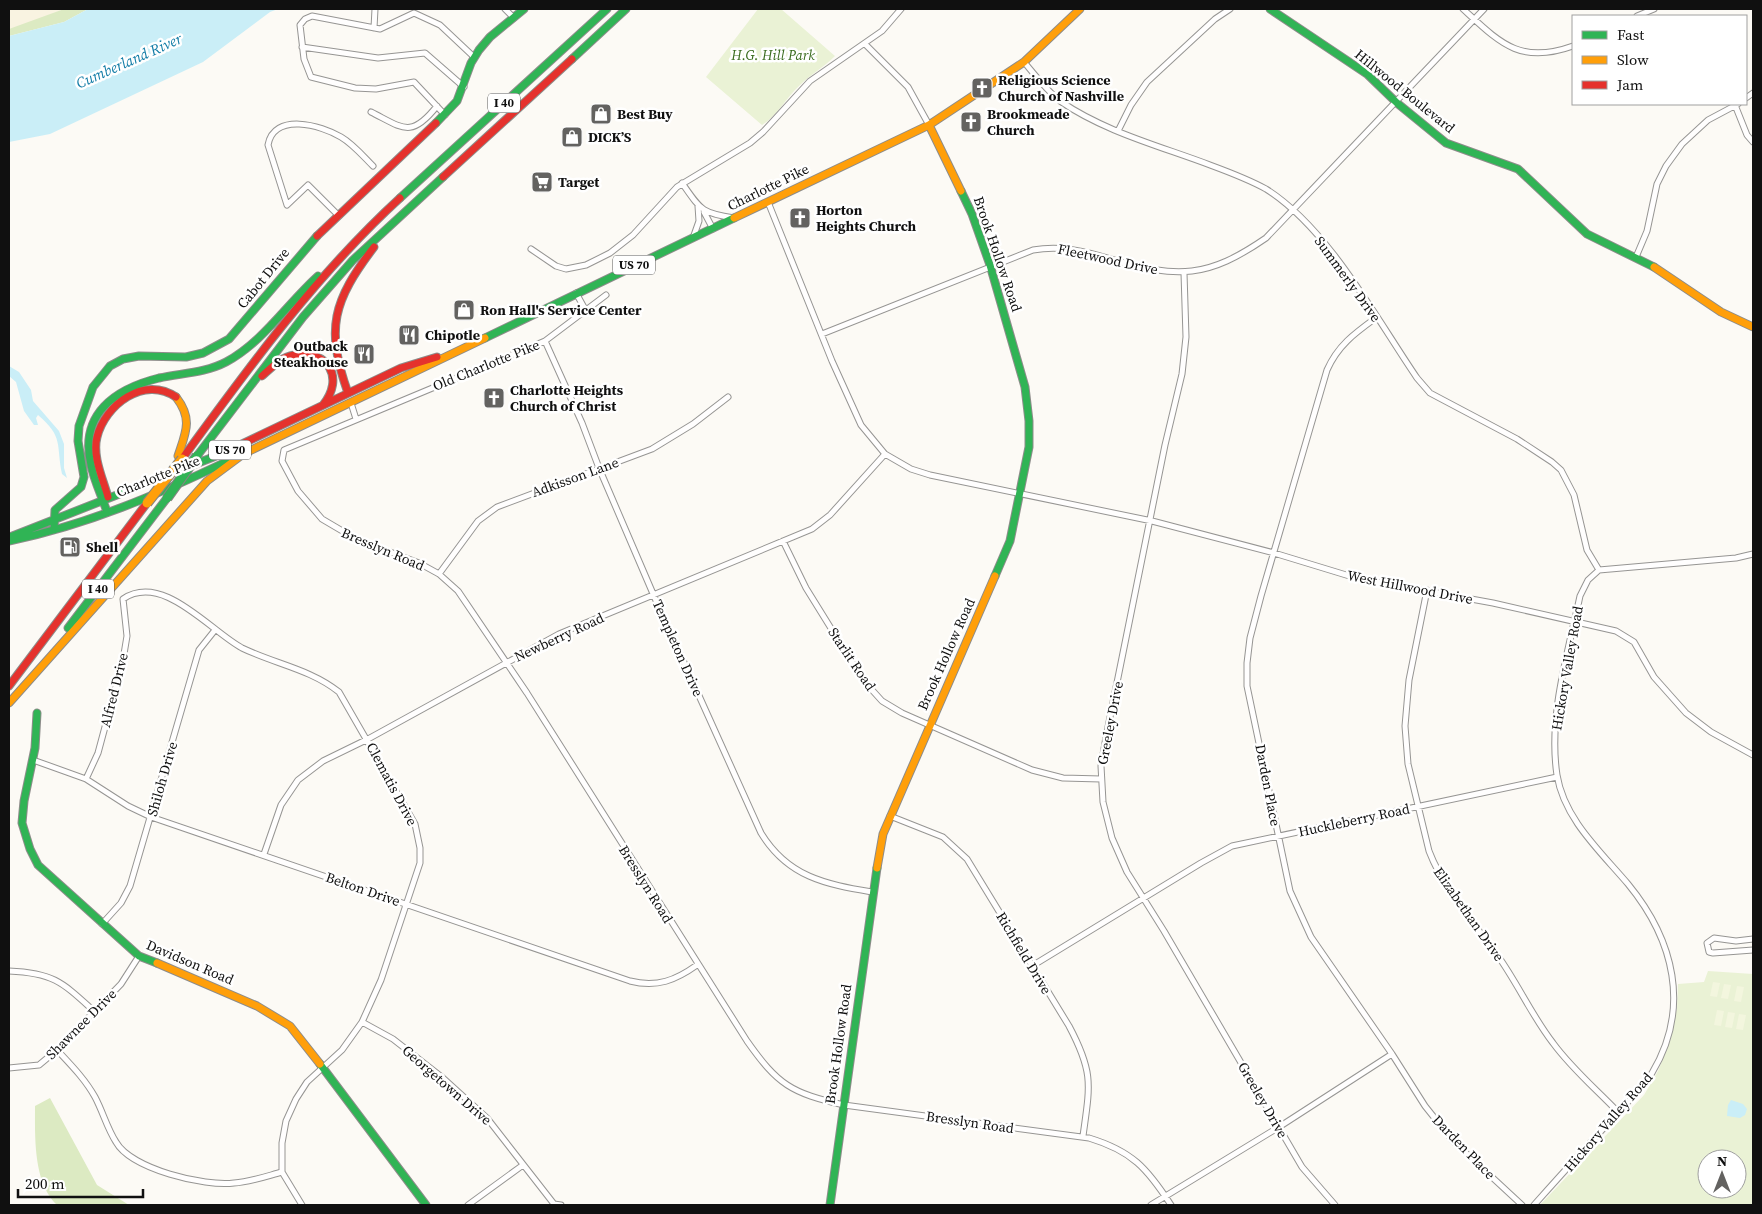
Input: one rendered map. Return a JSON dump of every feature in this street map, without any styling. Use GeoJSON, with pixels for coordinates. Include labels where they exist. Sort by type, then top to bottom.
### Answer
{"type":"FeatureCollection","features":[{"type":"Feature","properties":{"kind":"main road","name":"Cabot Drive"},"geometry":{"type":"LineString","coordinates":[[54,520],[55,510],[81,487],[84,477],[78,441],[79,426],[93,387],[110,366],[123,359],[139,356],[186,357],[202,353],[229,339],[310,242],[454,107],[464,87],[474,57],[487,40],[524,9]]}},
{"type":"Feature","properties":{"kind":"main road","name":"I 40"},"geometry":{"type":"LineString","coordinates":[[9,686],[257,358],[335,261],[363,232],[607,9]]}},
{"type":"Feature","properties":{"kind":"main road","name":"I 40"},"geometry":{"type":"LineString","coordinates":[[9,703],[309,310],[353,260],[626,9]]}},
{"type":"Feature","properties":{"kind":"main road","name":"Charlotte Pike"},"geometry":{"type":"LineString","coordinates":[[9,539],[54,530],[110,511],[206,472],[424,369],[446,355],[929,125],[1024,62],[1080,9]]}},
{"type":"Feature","properties":{"kind":"main road","name":"Hillwood Boulevard"},"geometry":{"type":"LineString","coordinates":[[1270,9],[1367,74],[1397,103],[1446,143],[1518,169],[1577,227],[1607,244],[1636,257],[1674,279],[1721,312],[1753,327]]}},
{"type":"Feature","properties":{"kind":"main road","name":"Brook Hollow Road"},"geometry":{"type":"LineString","coordinates":[[830,1205],[872,892],[883,834],[1010,541],[1029,447],[1028,402],[990,265],[972,214],[929,125]]}},
{"type":"Feature","properties":{"kind":"main road"},"geometry":{"type":"LineString","coordinates":[[351,403],[337,367],[334,331],[336,312],[352,276],[396,219]]}},
{"type":"Feature","properties":{"kind":"main road"},"geometry":{"type":"LineString","coordinates":[[107,501],[90,461],[88,437],[95,416],[103,404],[122,390],[140,382],[206,369],[240,354],[255,342],[309,283],[335,261]]}},
{"type":"Feature","properties":{"kind":"main road"},"geometry":{"type":"LineString","coordinates":[[250,386],[286,358],[301,354],[316,356],[329,366],[335,385],[332,397],[323,405]]}},
{"type":"Feature","properties":{"kind":"main road","name":"Charlotte Pike"},"geometry":{"type":"LineString","coordinates":[[9,539],[203,463],[400,368],[446,355]]}},
{"type":"Feature","properties":{"kind":"main road"},"geometry":{"type":"LineString","coordinates":[[110,511],[97,456],[96,437],[104,417],[116,403],[133,392],[152,389],[173,393],[184,404],[188,417],[187,433],[179,460]]}},
{"type":"Feature","properties":{"kind":"main road"},"geometry":{"type":"LineString","coordinates":[[28,680],[207,481],[246,452]]}},
{"type":"Feature","properties":{"kind":"main road"},"geometry":{"type":"LineString","coordinates":[[54,520],[54,530]]}},
{"type":"Feature","properties":{"kind":"main road","name":"Davidson Road"},"geometry":{"type":"LineString","coordinates":[[37,713],[33,760],[22,803],[22,826],[28,848],[38,865],[101,924],[139,956],[239,998],[272,1014],[290,1026],[324,1068],[426,1205]]}},
{"type":"Feature","properties":{"kind":"street"},"geometry":{"type":"LineString","coordinates":[[374,28],[375,9]]}},
{"type":"Feature","properties":{"kind":"street"},"geometry":{"type":"LineString","coordinates":[[505,9],[514,18]]}},
{"type":"Feature","properties":{"kind":"street"},"geometry":{"type":"LineString","coordinates":[[531,249],[556,266],[566,269],[599,259],[633,235],[662,201],[682,183],[750,143],[763,132],[810,81],[882,31],[901,9]]}},
{"type":"Feature","properties":{"kind":"street"},"geometry":{"type":"LineString","coordinates":[[1118,131],[1131,105],[1147,82],[1215,20],[1230,9]]}},
{"type":"Feature","properties":{"kind":"street"},"geometry":{"type":"LineString","coordinates":[[1463,9],[1498,41],[1515,49],[1549,52],[1572,46]]}},
{"type":"Feature","properties":{"kind":"street","name":"Fleetwood Drive"},"geometry":{"type":"LineString","coordinates":[[822,334],[990,265],[1032,250],[1056,247],[1074,249],[1143,268],[1184,273],[1211,268],[1236,259],[1266,238],[1292,212],[1484,9]]}},
{"type":"Feature","properties":{"kind":"street"},"geometry":{"type":"LineString","coordinates":[[1639,15],[1654,9]]}},
{"type":"Feature","properties":{"kind":"street"},"geometry":{"type":"LineString","coordinates":[[445,115],[414,82],[376,89],[355,88],[311,77],[304,59],[300,24],[312,16],[380,29],[414,13],[440,25],[474,57]]}},
{"type":"Feature","properties":{"kind":"street"},"geometry":{"type":"LineString","coordinates":[[864,44],[908,87],[929,125]]}},
{"type":"Feature","properties":{"kind":"street"},"geometry":{"type":"LineString","coordinates":[[302,47],[378,58],[425,53],[464,87]]}},
{"type":"Feature","properties":{"kind":"street","name":"Summerly Drive"},"geometry":{"type":"LineString","coordinates":[[1024,62],[1059,100],[1092,120],[1243,177],[1267,190],[1292,212],[1319,238],[1361,292],[1417,378],[1430,393],[1517,438],[1550,459],[1560,470],[1574,495],[1588,550],[1599,570]]}},
{"type":"Feature","properties":{"kind":"street"},"geometry":{"type":"LineString","coordinates":[[1636,257],[1647,231],[1657,184],[1666,166],[1682,144],[1708,120],[1736,105],[1747,135],[1753,142]]}},
{"type":"Feature","properties":{"kind":"street"},"geometry":{"type":"LineString","coordinates":[[371,112],[406,130],[418,124],[437,106]]}},
{"type":"Feature","properties":{"kind":"street"},"geometry":{"type":"LineString","coordinates":[[338,216],[308,185],[287,205],[268,145],[270,137],[278,127],[290,123],[322,129],[341,137],[373,166]]}},
{"type":"Feature","properties":{"kind":"street"},"geometry":{"type":"LineString","coordinates":[[682,183],[703,210],[710,214],[736,218]]}},
{"type":"Feature","properties":{"kind":"street"},"geometry":{"type":"LineString","coordinates":[[768,202],[861,425],[885,454]]}},
{"type":"Feature","properties":{"kind":"street"},"geometry":{"type":"LineString","coordinates":[[693,238],[698,221],[698,206]]}},
{"type":"Feature","properties":{"kind":"street"},"geometry":{"type":"LineString","coordinates":[[703,210],[713,229]]}},
{"type":"Feature","properties":{"kind":"street","name":"Greeley Drive"},"geometry":{"type":"LineString","coordinates":[[1184,273],[1186,337],[1183,366],[1165,445],[1152,521],[1106,737],[1101,780],[1103,802],[1112,838],[1142,898],[1164,931],[1302,1167],[1335,1205]]}},
{"type":"Feature","properties":{"kind":"street"},"geometry":{"type":"LineString","coordinates":[[576,293],[586,310]]}},
{"type":"Feature","properties":{"kind":"street","name":"Old Charlotte Pike"},"geometry":{"type":"LineString","coordinates":[[356,419],[545,341],[606,294]]}},
{"type":"Feature","properties":{"kind":"street","name":"Darden Place"},"geometry":{"type":"LineString","coordinates":[[1377,317],[1347,339],[1334,354],[1327,370],[1250,638],[1247,686],[1290,891],[1312,937],[1392,1054],[1421,1101],[1454,1141],[1522,1205]]}},
{"type":"Feature","properties":{"kind":"street","name":"Templeton Drive"},"geometry":{"type":"LineString","coordinates":[[545,341],[585,430],[599,468],[654,596],[756,823],[770,847],[790,866],[810,878],[872,892]]}},
{"type":"Feature","properties":{"kind":"street","name":"Adkisson Lane"},"geometry":{"type":"LineString","coordinates":[[439,574],[478,521],[492,510],[652,449],[668,440],[728,397]]}},
{"type":"Feature","properties":{"kind":"street"},"geometry":{"type":"LineString","coordinates":[[351,403],[356,419]]}},
{"type":"Feature","properties":{"kind":"street","name":"Bresslyn Road"},"geometry":{"type":"LineString","coordinates":[[356,419],[284,450],[282,461],[292,481],[308,505],[334,528],[356,539],[417,562],[439,574],[458,591],[746,1041],[773,1075],[785,1086],[801,1094],[844,1105],[1083,1136],[1112,1145],[1126,1152],[1152,1176],[1170,1205]]}},
{"type":"Feature","properties":{"kind":"street","name":"West Hillwood Drive"},"geometry":{"type":"LineString","coordinates":[[885,454],[911,469],[930,475],[1152,521],[1274,553],[1356,578],[1427,590],[1616,630],[1634,642],[1654,677],[1686,713],[1711,732],[1753,755]]}},
{"type":"Feature","properties":{"kind":"street","name":"Newberry Road"},"geometry":{"type":"LineString","coordinates":[[264,854],[281,805],[298,780],[323,761],[368,739],[559,634],[783,542],[819,524],[885,454]]}},
{"type":"Feature","properties":{"kind":"street","name":"Starlit Road"},"geometry":{"type":"LineString","coordinates":[[783,542],[806,588],[869,688],[891,708],[1032,770],[1063,778],[1101,780]]}},
{"type":"Feature","properties":{"kind":"street"},"geometry":{"type":"LineString","coordinates":[[1599,570],[1736,558],[1753,554]]}},
{"type":"Feature","properties":{"kind":"street","name":"Hickory Valley Road"},"geometry":{"type":"LineString","coordinates":[[1534,1205],[1652,1073],[1666,1041],[1673,1008],[1674,982],[1668,956],[1654,919],[1576,822],[1557,777],[1555,737],[1557,713],[1575,620],[1580,596],[1588,580],[1599,570]]}},
{"type":"Feature","properties":{"kind":"street","name":"Elizabethan Drive"},"geometry":{"type":"LineString","coordinates":[[1427,590],[1406,703],[1408,764],[1429,852],[1434,864],[1454,895],[1515,981],[1553,1044],[1577,1072],[1618,1112]]}},
{"type":"Feature","properties":{"kind":"street","name":"Clematis Drive"},"geometry":{"type":"LineString","coordinates":[[123,599],[133,592],[166,597],[201,616],[215,630],[243,648],[323,680],[339,692],[368,739],[415,824],[418,835],[420,863],[408,904],[381,980],[362,1022],[342,1050],[307,1082],[290,1112],[282,1143],[282,1172]]}},
{"type":"Feature","properties":{"kind":"street","name":"Alfred Drive"},"geometry":{"type":"LineString","coordinates":[[86,779],[98,753],[123,660],[127,636],[123,599]]}},
{"type":"Feature","properties":{"kind":"street","name":"Shiloh Drive"},"geometry":{"type":"LineString","coordinates":[[101,924],[121,903],[130,886],[199,650],[215,630]]}},
{"type":"Feature","properties":{"kind":"street","name":"Belton Drive"},"geometry":{"type":"LineString","coordinates":[[33,760],[86,779],[101,791],[151,817],[264,854],[640,984],[662,984],[673,980],[698,965]]}},
{"type":"Feature","properties":{"kind":"street","name":"Huckleberry Road"},"geometry":{"type":"LineString","coordinates":[[1032,966],[1222,851],[1277,836],[1557,777]]}},
{"type":"Feature","properties":{"kind":"street","name":"Richfield Drive"},"geometry":{"type":"LineString","coordinates":[[890,816],[943,837],[967,859],[1069,1026],[1086,1063],[1089,1092],[1083,1136]]}},
{"type":"Feature","properties":{"kind":"street"},"geometry":{"type":"LineString","coordinates":[[1753,939],[1736,941],[1714,938],[1707,943],[1709,952],[1713,953],[1753,950]]}},
{"type":"Feature","properties":{"kind":"street","name":"Shawnee Drive"},"geometry":{"type":"LineString","coordinates":[[9,1068],[39,1065],[57,1050],[121,984],[139,956]]}},
{"type":"Feature","properties":{"kind":"street"},"geometry":{"type":"LineString","coordinates":[[9,970],[44,974],[56,980],[94,1012]]}},
{"type":"Feature","properties":{"kind":"street","name":"Georgetown Drive"},"geometry":{"type":"LineString","coordinates":[[362,1022],[393,1039],[443,1078],[487,1118],[554,1204],[561,1205]]}},
{"type":"Feature","properties":{"kind":"street"},"geometry":{"type":"LineString","coordinates":[[57,1050],[83,1078],[95,1097],[116,1143],[129,1158],[143,1165],[213,1184],[234,1183],[282,1172],[302,1205]]}},
{"type":"Feature","properties":{"kind":"street"},"geometry":{"type":"LineString","coordinates":[[1151,1205],[1279,1127],[1392,1054]]}},
{"type":"Feature","properties":{"kind":"street"},"geometry":{"type":"LineString","coordinates":[[468,1205],[523,1165]]}},
{"type":"Feature","properties":{"kind":"shaded area"},"geometry":{"type":"Polygon","coordinates":[[[9,9],[64,9],[22,26],[9,29],[9,9]]]}},
{"type":"Feature","properties":{"kind":"green space"},"geometry":{"type":"Polygon","coordinates":[[[64,9],[88,9],[64,22],[9,36],[9,29],[64,9]]]}},
{"type":"Feature","properties":{"kind":"green space","name":"H.G. Hill Park"},"geometry":{"type":"Polygon","coordinates":[[[758,9],[781,9],[835,56],[799,86],[772,117],[762,125],[706,77],[758,9]]]}},
{"type":"Feature","properties":{"kind":"green space"},"geometry":{"type":"Polygon","coordinates":[[[1708,971],[1753,974],[1753,1205],[1540,1205],[1644,1095],[1658,1071],[1670,1041],[1677,1008],[1678,984],[1704,982],[1708,971]]]}},
{"type":"Feature","properties":{"kind":"green space"},"geometry":{"type":"Polygon","coordinates":[[[1713,982],[1720,983],[1717,997],[1710,996],[1713,982]]]}},
{"type":"Feature","properties":{"kind":"green space"},"geometry":{"type":"Polygon","coordinates":[[[1724,984],[1731,985],[1728,999],[1721,998],[1724,984]]]}},
{"type":"Feature","properties":{"kind":"green space"},"geometry":{"type":"Polygon","coordinates":[[[1737,986],[1744,987],[1741,1002],[1734,1001],[1737,986]]]}},
{"type":"Feature","properties":{"kind":"green space"},"geometry":{"type":"Polygon","coordinates":[[[1717,1010],[1724,1011],[1721,1026],[1714,1025],[1717,1010]]]}},
{"type":"Feature","properties":{"kind":"green space"},"geometry":{"type":"Polygon","coordinates":[[[1728,1012],[1735,1013],[1732,1028],[1725,1027],[1728,1012]]]}},
{"type":"Feature","properties":{"kind":"green space"},"geometry":{"type":"Polygon","coordinates":[[[1739,1014],[1746,1015],[1743,1030],[1736,1029],[1739,1014]]]}},
{"type":"Feature","properties":{"kind":"green space"},"geometry":{"type":"Polygon","coordinates":[[[50,1098],[97,1185],[129,1205],[57,1205],[49,1196],[39,1172],[35,1131],[35,1106],[50,1098]]]}},
{"type":"Feature","properties":{"kind":"water","name":"Cumberland River"},"geometry":{"type":"Polygon","coordinates":[[[88,9],[278,9],[270,12],[203,62],[50,134],[9,142],[9,36],[64,22],[88,9]]]}},
{"type":"Feature","properties":{"kind":"water"},"geometry":{"type":"Polygon","coordinates":[[[9,366],[19,372],[31,390],[33,401],[59,431],[64,444],[64,468],[67,478],[62,474],[58,442],[52,429],[38,415],[36,418],[38,425],[34,425],[24,411],[16,382],[9,376],[9,366]]]}},
{"type":"Feature","properties":{"kind":"water"},"geometry":{"type":"Polygon","coordinates":[[[1731,1100],[1743,1104],[1747,1109],[1745,1115],[1740,1118],[1727,1116],[1728,1105],[1731,1100]]]}},
{"type":"Feature","properties":{"kind":"traffic: fast"},"geometry":{"type":"LineString","coordinates":[[436,123],[457,101],[471,63],[479,50],[490,37],[524,9]]}},
{"type":"Feature","properties":{"kind":"traffic: fast"},"geometry":{"type":"LineString","coordinates":[[400,198],[607,9]]}},
{"type":"Feature","properties":{"kind":"traffic: fast"},"geometry":{"type":"LineString","coordinates":[[572,59],[626,9]]}},
{"type":"Feature","properties":{"kind":"traffic: fast"},"geometry":{"type":"LineString","coordinates":[[1270,9],[1367,74],[1397,103],[1446,143],[1518,169],[1587,234],[1654,267]]}},
{"type":"Feature","properties":{"kind":"traffic: fast"},"geometry":{"type":"LineString","coordinates":[[197,456],[303,317],[353,260],[443,177]]}},
{"type":"Feature","properties":{"kind":"traffic: fast"},"geometry":{"type":"LineString","coordinates":[[961,191],[972,214],[990,265],[1025,387],[1029,421],[1029,447],[1010,541],[995,576]]}},
{"type":"Feature","properties":{"kind":"traffic: fast"},"geometry":{"type":"LineString","coordinates":[[485,338],[734,218]]}},
{"type":"Feature","properties":{"kind":"traffic: fast"},"geometry":{"type":"LineString","coordinates":[[54,530],[55,510],[81,487],[84,477],[78,441],[79,426],[93,387],[110,366],[123,359],[139,356],[186,357],[203,353],[229,339],[317,236]]}},
{"type":"Feature","properties":{"kind":"traffic: fast"},"geometry":{"type":"LineString","coordinates":[[107,512],[92,471],[89,447],[90,431],[104,406],[128,389],[143,383],[159,378],[202,371],[226,362],[252,344],[318,276]]}},
{"type":"Feature","properties":{"kind":"traffic: fast"},"geometry":{"type":"LineString","coordinates":[[10,537],[221,454]]}},
{"type":"Feature","properties":{"kind":"traffic: fast"},"geometry":{"type":"LineString","coordinates":[[167,498],[197,456]]}},
{"type":"Feature","properties":{"kind":"traffic: fast"},"geometry":{"type":"LineString","coordinates":[[9,541],[66,526],[122,507],[230,460]]}},
{"type":"Feature","properties":{"kind":"traffic: fast"},"geometry":{"type":"LineString","coordinates":[[68,628],[167,498]]}},
{"type":"Feature","properties":{"kind":"traffic: fast"},"geometry":{"type":"LineString","coordinates":[[37,713],[35,748],[24,801],[22,823],[30,849],[38,865],[139,956],[157,963]]}},
{"type":"Feature","properties":{"kind":"traffic: fast"},"geometry":{"type":"LineString","coordinates":[[830,1205],[877,868]]}},
{"type":"Feature","properties":{"kind":"traffic: fast"},"geometry":{"type":"LineString","coordinates":[[320,1064],[426,1205]]}},
{"type":"Feature","properties":{"kind":"traffic: slow"},"geometry":{"type":"LineString","coordinates":[[734,218],[929,125],[1024,62],[1080,9]]}},
{"type":"Feature","properties":{"kind":"traffic: slow"},"geometry":{"type":"LineString","coordinates":[[929,125],[961,191]]}},
{"type":"Feature","properties":{"kind":"traffic: slow"},"geometry":{"type":"LineString","coordinates":[[1654,267],[1721,312],[1753,327]]}},
{"type":"Feature","properties":{"kind":"traffic: slow"},"geometry":{"type":"LineString","coordinates":[[243,454],[485,338]]}},
{"type":"Feature","properties":{"kind":"traffic: slow"},"geometry":{"type":"LineString","coordinates":[[176,397],[185,412],[186,419],[185,433],[178,456]]}},
{"type":"Feature","properties":{"kind":"traffic: slow"},"geometry":{"type":"LineString","coordinates":[[9,703],[207,481],[246,452]]}},
{"type":"Feature","properties":{"kind":"traffic: slow"},"geometry":{"type":"LineString","coordinates":[[147,503],[182,459]]}},
{"type":"Feature","properties":{"kind":"traffic: slow"},"geometry":{"type":"LineString","coordinates":[[877,868],[883,834],[995,576]]}},
{"type":"Feature","properties":{"kind":"traffic: slow"},"geometry":{"type":"LineString","coordinates":[[157,963],[257,1006],[290,1026],[320,1064]]}},
{"type":"Feature","properties":{"kind":"traffic: jam"},"geometry":{"type":"LineString","coordinates":[[443,177],[572,59]]}},
{"type":"Feature","properties":{"kind":"traffic: jam"},"geometry":{"type":"LineString","coordinates":[[317,236],[436,123]]}},
{"type":"Feature","properties":{"kind":"traffic: jam"},"geometry":{"type":"LineString","coordinates":[[182,459],[258,356],[312,290],[340,258],[400,198]]}},
{"type":"Feature","properties":{"kind":"traffic: jam"},"geometry":{"type":"LineString","coordinates":[[348,393],[337,350],[335,332],[337,316],[349,283],[374,247]]}},
{"type":"Feature","properties":{"kind":"traffic: jam"},"geometry":{"type":"LineString","coordinates":[[262,376],[276,363],[289,356],[306,354],[316,356],[324,361],[332,376],[333,385],[323,405]]}},
{"type":"Feature","properties":{"kind":"traffic: jam"},"geometry":{"type":"LineString","coordinates":[[221,454],[401,368],[437,357]]}},
{"type":"Feature","properties":{"kind":"traffic: jam"},"geometry":{"type":"LineString","coordinates":[[108,497],[96,452],[97,437],[101,425],[108,414],[117,404],[139,392],[151,389],[164,391],[176,397]]}},
{"type":"Feature","properties":{"kind":"traffic: jam"},"geometry":{"type":"LineString","coordinates":[[9,686],[147,503]]}},
{"type":"Feature","properties":{"kind":"place","name":"Religious Science Church of Nashville"},"geometry":{"type":"Point","coordinates":[982,88]}},
{"type":"Feature","properties":{"kind":"place","name":"Best Buy"},"geometry":{"type":"Point","coordinates":[601,114]}},
{"type":"Feature","properties":{"kind":"place","name":"Brookmeade Church"},"geometry":{"type":"Point","coordinates":[971,122]}},
{"type":"Feature","properties":{"kind":"place","name":"DICK’S"},"geometry":{"type":"Point","coordinates":[572,137]}},
{"type":"Feature","properties":{"kind":"place","name":"Target"},"geometry":{"type":"Point","coordinates":[542,182]}},
{"type":"Feature","properties":{"kind":"place","name":"Horton Heights Church"},"geometry":{"type":"Point","coordinates":[800,218]}},
{"type":"Feature","properties":{"kind":"place","name":"Ron Hall's Service Center"},"geometry":{"type":"Point","coordinates":[464,310]}},
{"type":"Feature","properties":{"kind":"place","name":"Chipotle"},"geometry":{"type":"Point","coordinates":[409,335]}},
{"type":"Feature","properties":{"kind":"place","name":"Outback Steakhouse"},"geometry":{"type":"Point","coordinates":[364,354]}},
{"type":"Feature","properties":{"kind":"place","name":"Charlotte Heights Church of Christ"},"geometry":{"type":"Point","coordinates":[494,398]}},
{"type":"Feature","properties":{"kind":"place","name":"Shell"},"geometry":{"type":"Point","coordinates":[70,547]}}]}
